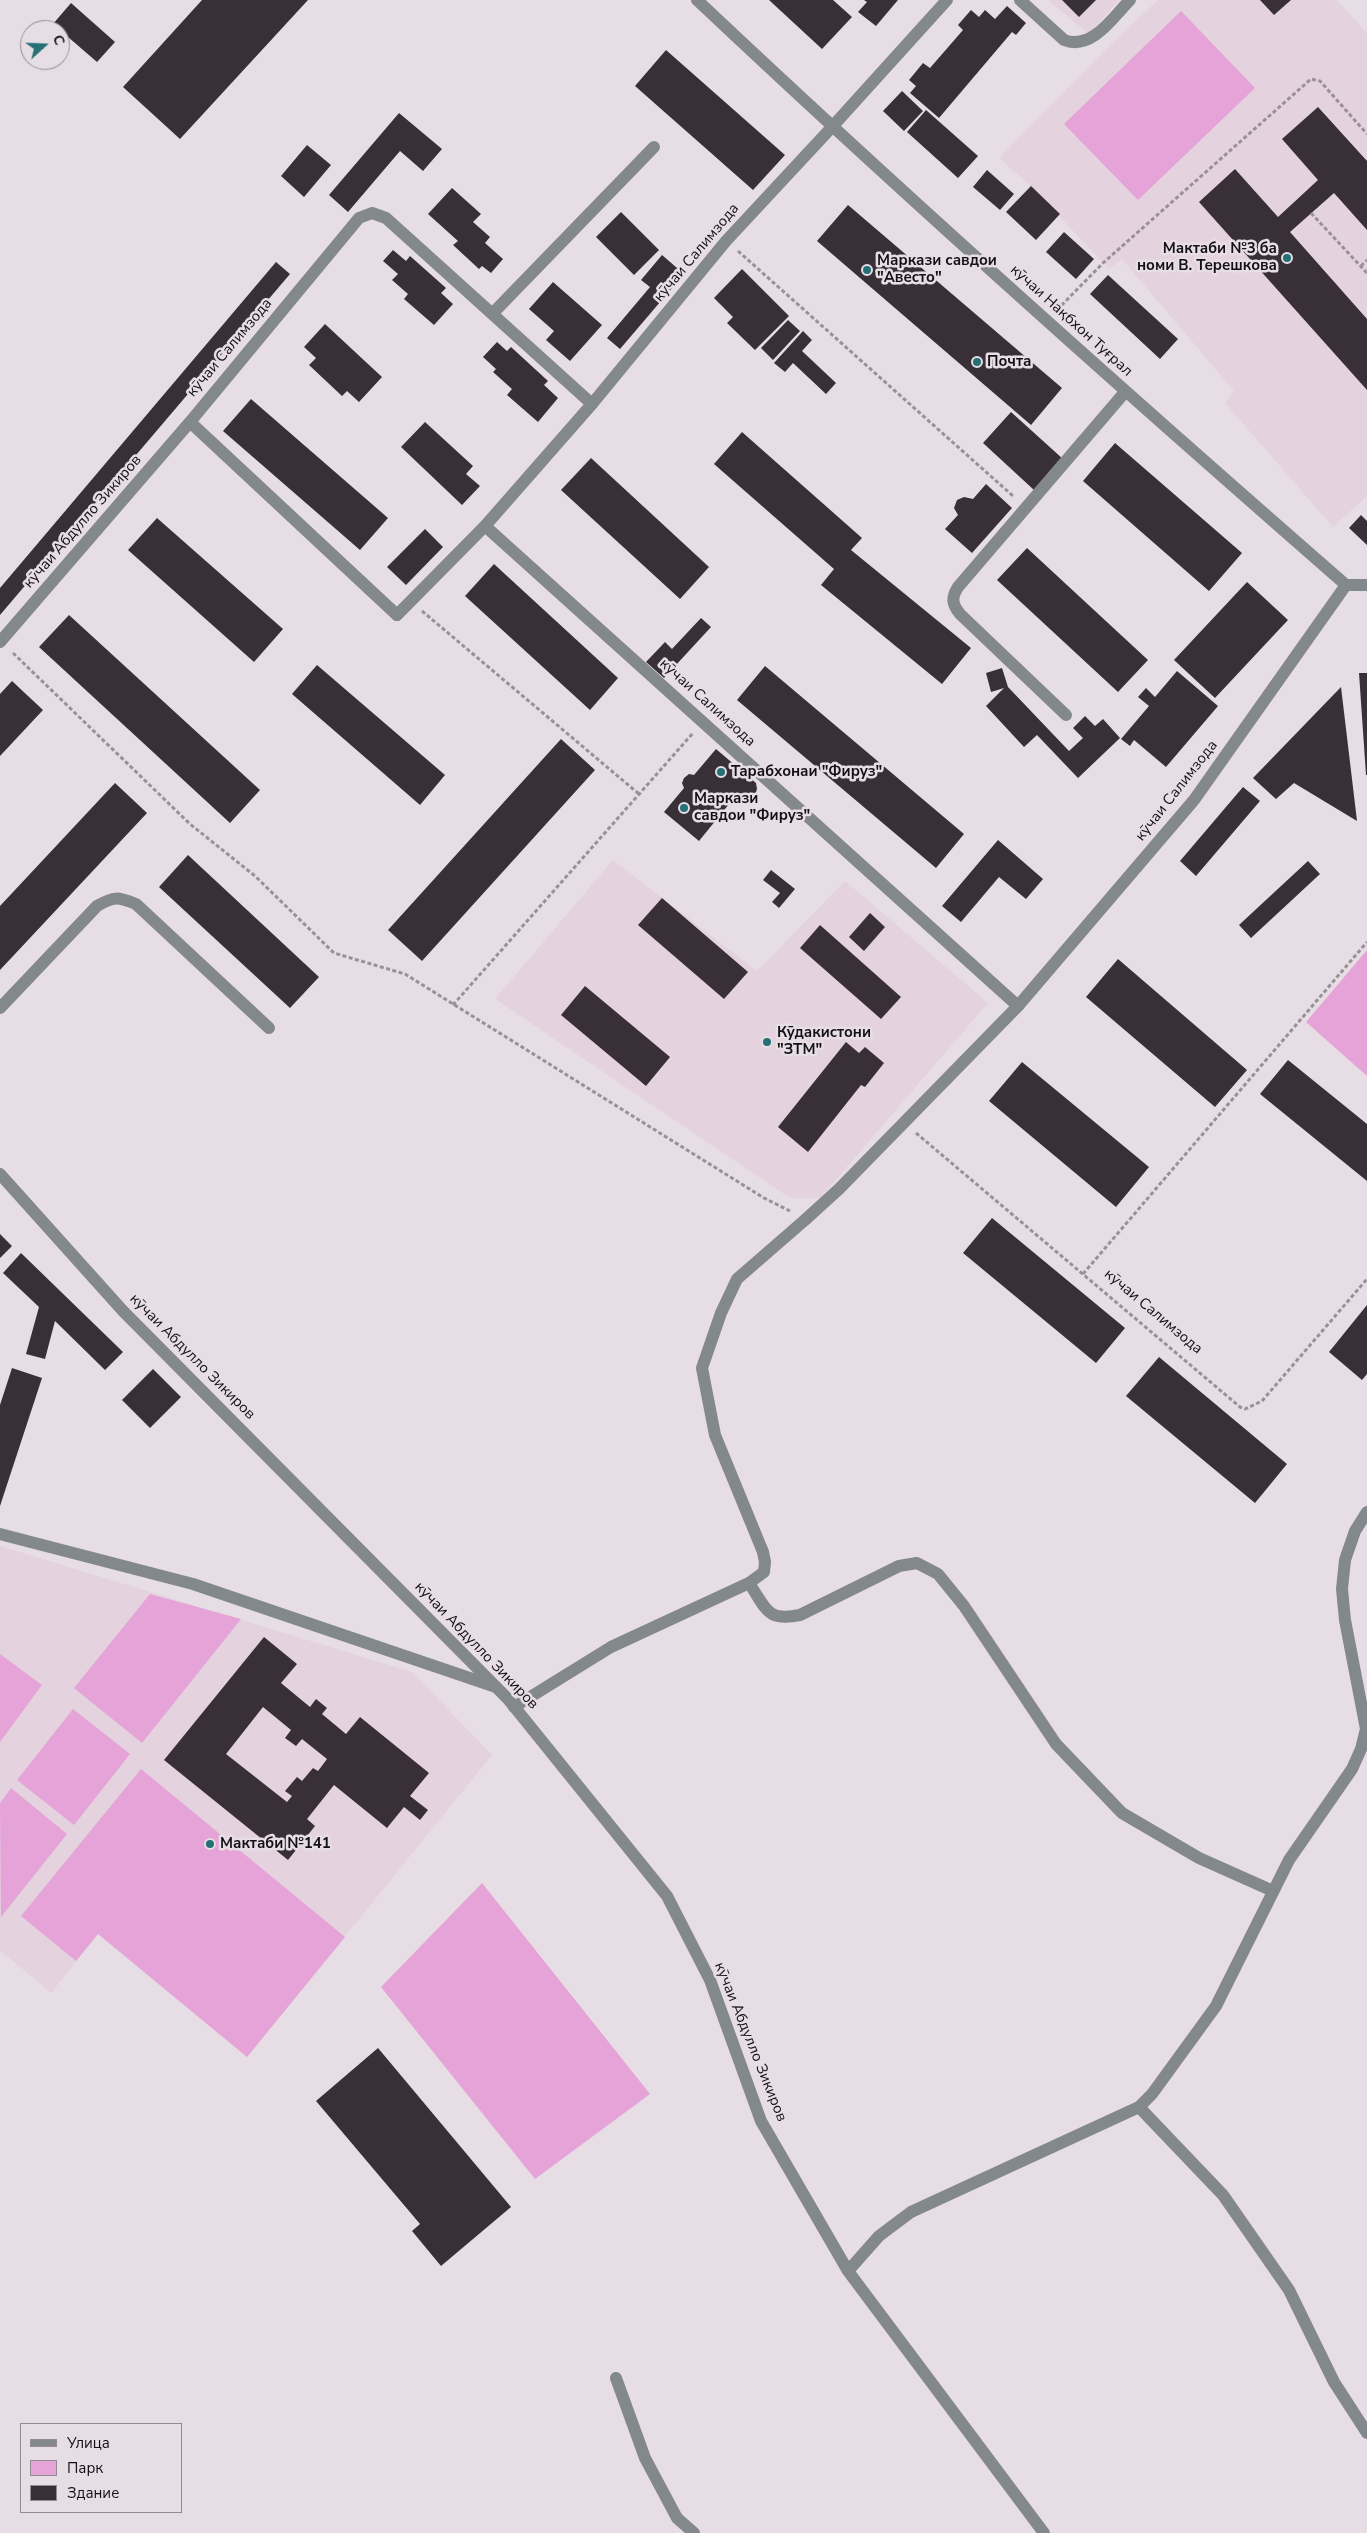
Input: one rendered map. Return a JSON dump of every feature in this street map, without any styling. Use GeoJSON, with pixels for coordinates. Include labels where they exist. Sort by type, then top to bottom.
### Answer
{"type":"FeatureCollection","features":[{"type":"Feature","properties":{"kind":"street","name":"кӯчаи Нақбхон Туғрал"},"geometry":{"type":"LineString","coordinates":[[697,0],[832,127],[1046,321],[1346,585]]}},
{"type":"Feature","properties":{"kind":"street","name":"кӯчаи Салимзода"},"geometry":{"type":"LineString","coordinates":[[592,404],[386,218],[379,214],[366,214],[359,218],[190,422],[397,615],[484,526],[592,404],[726,241],[947,0]]}},
{"type":"Feature","properties":{"kind":"street"},"geometry":{"type":"LineString","coordinates":[[1020,0],[1064,40],[1072,43],[1081,43],[1094,37],[1130,0]]}},
{"type":"Feature","properties":{"kind":"street"},"geometry":{"type":"LineString","coordinates":[[493,313],[654,146]]}},
{"type":"Feature","properties":{"kind":"street"},"geometry":{"type":"LineString","coordinates":[[1066,715],[960,614],[953,604],[953,596],[958,587],[1125,392]]}},
{"type":"Feature","properties":{"kind":"street","name":"кӯчаи Абдулло Зикиров"},"geometry":{"type":"LineString","coordinates":[[1,642],[190,422]]}},
{"type":"Feature","properties":{"kind":"street","name":"кӯчаи Салимзода"},"geometry":{"type":"LineString","coordinates":[[484,526],[704,721],[1018,1006]]}},
{"type":"Feature","properties":{"kind":"street","name":"кӯчаи Салимзода"},"geometry":{"type":"LineString","coordinates":[[749,1583],[764,1572],[766,1562],[715,1435],[702,1368],[721,1313],[737,1279],[839,1189],[1018,1006],[1194,800],[1346,585]]}},
{"type":"Feature","properties":{"kind":"street"},"geometry":{"type":"LineString","coordinates":[[1346,585],[1367,585]]}},
{"type":"Feature","properties":{"kind":"street"},"geometry":{"type":"LineString","coordinates":[[0,1008],[96,906],[109,899],[120,898],[136,904],[269,1028]]}},
{"type":"Feature","properties":{"kind":"street","name":"кӯчаи Абдулло Зикиров"},"geometry":{"type":"LineString","coordinates":[[0,1174],[123,1311],[496,1687],[667,1896],[710,1980],[761,2121],[848,2271],[1044,2533]]}},
{"type":"Feature","properties":{"kind":"street"},"geometry":{"type":"LineString","coordinates":[[848,2271],[879,2236],[911,2212],[1139,2107],[1216,2006],[1289,1860],[1352,1769],[1361,1749],[1366,1728],[1345,1620],[1342,1590],[1345,1560],[1355,1531],[1367,1512]]}},
{"type":"Feature","properties":{"kind":"street"},"geometry":{"type":"LineString","coordinates":[[0,1534],[193,1584],[496,1687]]}},
{"type":"Feature","properties":{"kind":"street"},"geometry":{"type":"LineString","coordinates":[[514,1707],[611,1647],[749,1583],[767,1610],[773,1616],[782,1618],[800,1615],[899,1566],[917,1563],[938,1574],[964,1606],[1056,1744],[1122,1813],[1198,1858],[1273,1891]]}},
{"type":"Feature","properties":{"kind":"street"},"geometry":{"type":"LineString","coordinates":[[1139,2107],[1223,2195],[1289,2290],[1334,2382],[1367,2433]]}},
{"type":"Feature","properties":{"kind":"street"},"geometry":{"type":"LineString","coordinates":[[616,2378],[645,2458],[677,2518],[694,2533]]}},
{"type":"Feature","properties":{"kind":"path"},"geometry":{"type":"LineString","coordinates":[[1046,321],[1103,263],[1311,79],[1320,81],[1367,134]]}},
{"type":"Feature","properties":{"kind":"path"},"geometry":{"type":"LineString","coordinates":[[1311,213],[1367,273]]}},
{"type":"Feature","properties":{"kind":"path"},"geometry":{"type":"LineString","coordinates":[[726,241],[1027,508]]}},
{"type":"Feature","properties":{"kind":"path"},"geometry":{"type":"LineString","coordinates":[[1361,266],[1367,260]]}},
{"type":"Feature","properties":{"kind":"path"},"geometry":{"type":"LineString","coordinates":[[410,601],[639,794]]}},
{"type":"Feature","properties":{"kind":"path"},"geometry":{"type":"LineString","coordinates":[[1,642],[190,824],[255,876],[334,953],[405,974],[764,1198],[806,1219]]}},
{"type":"Feature","properties":{"kind":"path"},"geometry":{"type":"LineString","coordinates":[[453,1005],[704,721]]}},
{"type":"Feature","properties":{"kind":"path"},"geometry":{"type":"LineString","coordinates":[[1083,1274],[1367,942]]}},
{"type":"Feature","properties":{"kind":"path","name":"кӯчаи Салимзода"},"geometry":{"type":"LineString","coordinates":[[904,1123],[1240,1407],[1245,1408],[1262,1401],[1367,1279]]}},
{"type":"Feature","properties":{"kind":"shaded area"},"geometry":{"type":"Polygon","coordinates":[[[1048,0],[1119,0],[1089,34],[1048,0]]]}},
{"type":"Feature","properties":{"kind":"shaded area"},"geometry":{"type":"Polygon","coordinates":[[[1158,0],[1337,0],[1367,33],[1367,496],[1333,527],[1225,403],[1234,391],[1122,259],[1109,269],[1031,186],[999,158],[1107,48],[1158,0]]]}},
{"type":"Feature","properties":{"kind":"shaded area"},"geometry":{"type":"Polygon","coordinates":[[[613,860],[757,971],[845,881],[988,1003],[820,1198],[790,1198],[495,999],[613,860]]]}},
{"type":"Feature","properties":{"kind":"shaded area","name":"Мактаби №141"},"geometry":{"type":"Polygon","coordinates":[[[0,1546],[412,1672],[492,1755],[247,2057],[98,1934],[51,1993],[0,1950],[0,1546]]]}},
{"type":"Feature","properties":{"kind":"green space"},"geometry":{"type":"Polygon","coordinates":[[[1181,11],[1255,88],[1138,200],[1064,124],[1181,11]]]}},
{"type":"Feature","properties":{"kind":"green space"},"geometry":{"type":"Polygon","coordinates":[[[1367,950],[1367,1076],[1306,1022],[1367,950]]]}},
{"type":"Feature","properties":{"kind":"green space"},"geometry":{"type":"Polygon","coordinates":[[[150,1594],[241,1619],[142,1743],[74,1688],[150,1594]]]}},
{"type":"Feature","properties":{"kind":"green space"},"geometry":{"type":"Polygon","coordinates":[[[0,1654],[42,1685],[0,1742],[0,1654]]]}},
{"type":"Feature","properties":{"kind":"green space"},"geometry":{"type":"Polygon","coordinates":[[[73,1709],[130,1754],[74,1825],[17,1780],[73,1709]]]}},
{"type":"Feature","properties":{"kind":"green space"},"geometry":{"type":"Polygon","coordinates":[[[141,1769],[345,1937],[247,2057],[98,1934],[76,1961],[21,1916],[141,1769]]]}},
{"type":"Feature","properties":{"kind":"green space"},"geometry":{"type":"Polygon","coordinates":[[[11,1788],[67,1834],[1,1917],[0,1803],[11,1788]]]}},
{"type":"Feature","properties":{"kind":"green space"},"geometry":{"type":"Polygon","coordinates":[[[482,1883],[650,2094],[535,2179],[381,1987],[482,1883]]]}},
{"type":"Feature","properties":{"kind":"building"},"geometry":{"type":"Polygon","coordinates":[[[202,0],[308,0],[180,139],[123,87],[202,0]]]}},
{"type":"Feature","properties":{"kind":"building"},"geometry":{"type":"Polygon","coordinates":[[[769,0],[833,0],[852,17],[822,49],[769,0]]]}},
{"type":"Feature","properties":{"kind":"building"},"geometry":{"type":"Polygon","coordinates":[[[864,0],[898,0],[876,26],[858,12],[867,2],[864,0]]]}},
{"type":"Feature","properties":{"kind":"building"},"geometry":{"type":"Polygon","coordinates":[[[1062,0],[1096,0],[1079,17],[1062,0]]]}},
{"type":"Feature","properties":{"kind":"building"},"geometry":{"type":"Polygon","coordinates":[[[1260,0],[1291,0],[1274,15],[1260,0]]]}},
{"type":"Feature","properties":{"kind":"building"},"geometry":{"type":"Polygon","coordinates":[[[71,3],[115,42],[97,62],[70,39],[70,20],[56,20],[71,3]]]}},
{"type":"Feature","properties":{"kind":"building"},"geometry":{"type":"Polygon","coordinates":[[[1007,6],[1026,23],[1016,35],[1012,32],[939,118],[910,93],[916,86],[909,80],[923,63],[930,68],[963,30],[958,25],[971,10],[979,17],[985,10],[995,19],[1007,6]]]}},
{"type":"Feature","properties":{"kind":"building"},"geometry":{"type":"Polygon","coordinates":[[[666,50],[785,155],[753,190],[635,86],[666,50]]]}},
{"type":"Feature","properties":{"kind":"building"},"geometry":{"type":"Polygon","coordinates":[[[902,91],[923,111],[904,131],[883,111],[902,91]]]}},
{"type":"Feature","properties":{"kind":"building"},"geometry":{"type":"Polygon","coordinates":[[[1318,107],[1367,161],[1367,230],[1334,193],[1290,232],[1367,319],[1367,390],[1199,202],[1235,169],[1278,217],[1318,180],[1282,139],[1318,107]]]}},
{"type":"Feature","properties":{"kind":"building"},"geometry":{"type":"Polygon","coordinates":[[[926,110],[978,156],[958,178],[907,132],[926,110]]]}},
{"type":"Feature","properties":{"kind":"building"},"geometry":{"type":"Polygon","coordinates":[[[399,113],[442,149],[423,171],[400,151],[348,212],[329,195],[399,113]]]}},
{"type":"Feature","properties":{"kind":"building"},"geometry":{"type":"Polygon","coordinates":[[[307,145],[331,165],[304,197],[281,176],[307,145]]]}},
{"type":"Feature","properties":{"kind":"building"},"geometry":{"type":"Polygon","coordinates":[[[987,170],[1014,194],[1000,210],[973,187],[987,170]]]}},
{"type":"Feature","properties":{"kind":"building"},"geometry":{"type":"Polygon","coordinates":[[[1031,186],[1060,214],[1036,240],[1006,212],[1031,186]]]}},
{"type":"Feature","properties":{"kind":"building"},"geometry":{"type":"Polygon","coordinates":[[[452,188],[481,214],[473,222],[490,237],[485,243],[503,259],[491,273],[482,266],[479,269],[453,245],[458,241],[428,214],[452,188]]]}},
{"type":"Feature","properties":{"kind":"building"},"geometry":{"type":"Polygon","coordinates":[[[848,205],[1062,388],[1031,425],[817,241],[848,205]]]}},
{"type":"Feature","properties":{"kind":"building"},"geometry":{"type":"Polygon","coordinates":[[[621,212],[659,250],[634,275],[596,237],[621,212]]]}},
{"type":"Feature","properties":{"kind":"building"},"geometry":{"type":"Polygon","coordinates":[[[1064,232],[1094,259],[1076,279],[1046,252],[1064,232]]]}},
{"type":"Feature","properties":{"kind":"building"},"geometry":{"type":"Polygon","coordinates":[[[393,250],[406,261],[410,256],[446,288],[441,293],[453,304],[434,325],[404,299],[408,294],[392,280],[398,274],[383,261],[393,250]]]}},
{"type":"Feature","properties":{"kind":"building"},"geometry":{"type":"Polygon","coordinates":[[[662,255],[684,274],[620,349],[607,338],[650,287],[641,280],[662,255]]]}},
{"type":"Feature","properties":{"kind":"building"},"geometry":{"type":"Polygon","coordinates":[[[276,262],[290,274],[0,615],[0,588],[276,262]]]}},
{"type":"Feature","properties":{"kind":"building"},"geometry":{"type":"Polygon","coordinates":[[[742,269],[789,316],[755,350],[727,323],[733,317],[714,298],[742,269]]]}},
{"type":"Feature","properties":{"kind":"building"},"geometry":{"type":"Polygon","coordinates":[[[1108,275],[1178,339],[1160,359],[1090,294],[1108,275]]]}},
{"type":"Feature","properties":{"kind":"building"},"geometry":{"type":"Polygon","coordinates":[[[553,282],[602,325],[570,361],[546,340],[554,331],[529,309],[553,282]]]}},
{"type":"Feature","properties":{"kind":"building"},"geometry":{"type":"Polygon","coordinates":[[[788,320],[800,331],[773,360],[761,348],[788,320]]]}},
{"type":"Feature","properties":{"kind":"building"},"geometry":{"type":"Polygon","coordinates":[[[325,324],[382,377],[359,402],[347,391],[342,396],[309,365],[316,358],[304,347],[325,324]]]}},
{"type":"Feature","properties":{"kind":"building"},"geometry":{"type":"Polygon","coordinates":[[[803,331],[812,340],[802,351],[836,383],[826,394],[793,363],[785,372],[774,363],[803,331]]]}},
{"type":"Feature","properties":{"kind":"building"},"geometry":{"type":"Polygon","coordinates":[[[497,342],[507,351],[511,347],[548,381],[544,385],[558,398],[538,422],[507,395],[512,389],[493,372],[496,369],[483,357],[497,342]]]}},
{"type":"Feature","properties":{"kind":"building"},"geometry":{"type":"Polygon","coordinates":[[[251,399],[388,518],[360,550],[223,431],[251,399]]]}},
{"type":"Feature","properties":{"kind":"building"},"geometry":{"type":"Polygon","coordinates":[[[1011,412],[1063,459],[1034,490],[983,443],[1011,412]]]}},
{"type":"Feature","properties":{"kind":"building"},"geometry":{"type":"Polygon","coordinates":[[[425,422],[473,466],[466,474],[480,486],[462,505],[401,447],[425,422]]]}},
{"type":"Feature","properties":{"kind":"building"},"geometry":{"type":"Polygon","coordinates":[[[742,432],[862,538],[851,550],[971,648],[942,684],[821,585],[834,569],[714,464],[742,432]]]}},
{"type":"Feature","properties":{"kind":"building"},"geometry":{"type":"Polygon","coordinates":[[[1115,443],[1242,553],[1209,591],[1083,481],[1115,443]]]}},
{"type":"Feature","properties":{"kind":"building"},"geometry":{"type":"Polygon","coordinates":[[[591,458],[709,567],[680,599],[561,490],[591,458]]]}},
{"type":"Feature","properties":{"kind":"building"},"geometry":{"type":"Polygon","coordinates":[[[986,484],[1012,508],[972,553],[945,529],[958,515],[954,508],[957,500],[964,497],[973,499],[986,484]]]}},
{"type":"Feature","properties":{"kind":"building"},"geometry":{"type":"Polygon","coordinates":[[[1361,515],[1367,521],[1367,545],[1349,528],[1361,515]]]}},
{"type":"Feature","properties":{"kind":"building"},"geometry":{"type":"Polygon","coordinates":[[[157,518],[283,629],[254,662],[128,550],[157,518]]]}},
{"type":"Feature","properties":{"kind":"building"},"geometry":{"type":"Polygon","coordinates":[[[425,529],[443,547],[406,585],[387,567],[425,529]]]}},
{"type":"Feature","properties":{"kind":"building"},"geometry":{"type":"Polygon","coordinates":[[[1027,548],[1148,660],[1118,692],[997,580],[1027,548]]]}},
{"type":"Feature","properties":{"kind":"building"},"geometry":{"type":"Polygon","coordinates":[[[494,564],[618,678],[590,710],[465,596],[494,564]]]}},
{"type":"Feature","properties":{"kind":"building"},"geometry":{"type":"Polygon","coordinates":[[[1247,582],[1288,620],[1215,698],[1174,660],[1247,582]]]}},
{"type":"Feature","properties":{"kind":"building"},"geometry":{"type":"Polygon","coordinates":[[[69,615],[260,790],[230,823],[39,647],[69,615]]]}},
{"type":"Feature","properties":{"kind":"building"},"geometry":{"type":"Polygon","coordinates":[[[701,618],[711,627],[664,678],[646,662],[665,642],[672,649],[701,618]]]}},
{"type":"Feature","properties":{"kind":"building"},"geometry":{"type":"Polygon","coordinates":[[[317,665],[445,775],[420,805],[292,694],[317,665]]]}},
{"type":"Feature","properties":{"kind":"building"},"geometry":{"type":"Polygon","coordinates":[[[765,666],[964,834],[936,868],[737,700],[765,666]]]}},
{"type":"Feature","properties":{"kind":"building"},"geometry":{"type":"Polygon","coordinates":[[[1002,668],[1008,687],[1069,751],[1083,738],[1073,728],[1085,716],[1095,726],[1103,719],[1120,738],[1078,778],[1037,735],[1024,747],[986,706],[1004,688],[991,692],[986,673],[1002,668]]]}},
{"type":"Feature","properties":{"kind":"building"},"geometry":{"type":"Polygon","coordinates":[[[1177,671],[1218,706],[1166,767],[1134,740],[1130,746],[1121,739],[1149,706],[1138,697],[1146,688],[1155,697],[1177,671]]]}},
{"type":"Feature","properties":{"kind":"building"},"geometry":{"type":"Polygon","coordinates":[[[1359,673],[1367,673],[1367,775],[1366,775],[1359,673]]]}},
{"type":"Feature","properties":{"kind":"building"},"geometry":{"type":"Polygon","coordinates":[[[12,681],[43,710],[0,756],[0,694],[12,681]]]}},
{"type":"Feature","properties":{"kind":"building"},"geometry":{"type":"Polygon","coordinates":[[[1341,687],[1357,821],[1294,783],[1276,799],[1253,778],[1341,687]]]}},
{"type":"Feature","properties":{"kind":"building"},"geometry":{"type":"Polygon","coordinates":[[[561,739],[595,770],[422,961],[388,930],[561,739]]]}},
{"type":"Feature","properties":{"kind":"building"},"geometry":{"type":"Polygon","coordinates":[[[716,749],[756,783],[757,789],[755,795],[750,798],[744,798],[738,793],[699,841],[664,812],[684,788],[682,783],[684,778],[689,774],[694,775],[716,749]]]}},
{"type":"Feature","properties":{"kind":"building"},"geometry":{"type":"Polygon","coordinates":[[[115,783],[147,813],[0,970],[0,906],[115,783]]]}},
{"type":"Feature","properties":{"kind":"building"},"geometry":{"type":"Polygon","coordinates":[[[1243,787],[1260,801],[1196,876],[1180,861],[1243,787]]]}},
{"type":"Feature","properties":{"kind":"building"},"geometry":{"type":"Polygon","coordinates":[[[998,840],[1043,879],[1026,899],[999,877],[961,922],[942,906],[998,840]]]}},
{"type":"Feature","properties":{"kind":"building"},"geometry":{"type":"Polygon","coordinates":[[[188,855],[319,977],[290,1008],[159,887],[188,855]]]}},
{"type":"Feature","properties":{"kind":"building"},"geometry":{"type":"Polygon","coordinates":[[[1308,861],[1320,874],[1251,938],[1239,925],[1308,861]]]}},
{"type":"Feature","properties":{"kind":"building"},"geometry":{"type":"Polygon","coordinates":[[[771,870],[795,889],[779,908],[772,902],[780,893],[763,880],[771,870]]]}},
{"type":"Feature","properties":{"kind":"building"},"geometry":{"type":"Polygon","coordinates":[[[662,898],[748,972],[724,999],[638,925],[662,898]]]}},
{"type":"Feature","properties":{"kind":"building"},"geometry":{"type":"Polygon","coordinates":[[[870,913],[885,927],[864,951],[849,937],[870,913]]]}},
{"type":"Feature","properties":{"kind":"building"},"geometry":{"type":"Polygon","coordinates":[[[820,925],[901,997],[881,1019],[800,948],[820,925]]]}},
{"type":"Feature","properties":{"kind":"building"},"geometry":{"type":"Polygon","coordinates":[[[1118,959],[1247,1070],[1215,1107],[1086,997],[1118,959]]]}},
{"type":"Feature","properties":{"kind":"building"},"geometry":{"type":"Polygon","coordinates":[[[585,986],[670,1057],[646,1086],[561,1015],[585,986]]]}},
{"type":"Feature","properties":{"kind":"building"},"geometry":{"type":"Polygon","coordinates":[[[846,1042],[859,1053],[865,1047],[884,1063],[865,1087],[861,1085],[808,1152],[778,1127],[846,1042]]]}},
{"type":"Feature","properties":{"kind":"building"},"geometry":{"type":"Polygon","coordinates":[[[1288,1060],[1367,1124],[1367,1181],[1260,1094],[1288,1060]]]}},
{"type":"Feature","properties":{"kind":"building"},"geometry":{"type":"Polygon","coordinates":[[[1022,1062],[1149,1167],[1116,1207],[989,1101],[1022,1062]]]}},
{"type":"Feature","properties":{"kind":"building"},"geometry":{"type":"Polygon","coordinates":[[[992,1218],[1125,1328],[1096,1363],[963,1253],[992,1218]]]}},
{"type":"Feature","properties":{"kind":"building"},"geometry":{"type":"Polygon","coordinates":[[[0,1234],[12,1246],[0,1258],[0,1234]]]}},
{"type":"Feature","properties":{"kind":"building"},"geometry":{"type":"Polygon","coordinates":[[[21,1253],[123,1352],[105,1370],[55,1321],[45,1359],[26,1354],[39,1307],[3,1273],[21,1253]]]}},
{"type":"Feature","properties":{"kind":"building"},"geometry":{"type":"Polygon","coordinates":[[[1367,1305],[1367,1374],[1362,1380],[1329,1352],[1367,1305]]]}},
{"type":"Feature","properties":{"kind":"building"},"geometry":{"type":"Polygon","coordinates":[[[1159,1357],[1287,1464],[1255,1503],[1126,1396],[1159,1357]]]}},
{"type":"Feature","properties":{"kind":"building"},"geometry":{"type":"Polygon","coordinates":[[[12,1368],[42,1378],[0,1506],[0,1405],[12,1368]]]}},
{"type":"Feature","properties":{"kind":"building"},"geometry":{"type":"Polygon","coordinates":[[[153,1369],[181,1397],[150,1428],[122,1400],[153,1369]]]}},
{"type":"Feature","properties":{"kind":"building"},"geometry":{"type":"Polygon","coordinates":[[[264,1637],[297,1664],[281,1683],[310,1707],[316,1699],[327,1708],[322,1714],[346,1734],[360,1717],[429,1773],[410,1796],[428,1810],[420,1820],[404,1807],[387,1828],[334,1785],[307,1819],[315,1826],[288,1860],[164,1760],[264,1637]],[[263,1707],[226,1754],[287,1802],[292,1796],[285,1791],[297,1777],[302,1781],[313,1768],[318,1771],[327,1759],[302,1739],[296,1746],[285,1738],[291,1730],[263,1707]]]}},
{"type":"Feature","properties":{"kind":"building"},"geometry":{"type":"Polygon","coordinates":[[[378,2048],[511,2207],[441,2266],[412,2231],[420,2224],[316,2101],[378,2048]]]}},
{"type":"Feature","properties":{"kind":"place","name":"Мактаби №3 ба номи В. Терешкова"},"geometry":{"type":"Point","coordinates":[1287,258]}},
{"type":"Feature","properties":{"kind":"place","name":"Маркази савдои \"Авесто\""},"geometry":{"type":"Point","coordinates":[867,270]}},
{"type":"Feature","properties":{"kind":"place","name":"Почта"},"geometry":{"type":"Point","coordinates":[977,362]}},
{"type":"Feature","properties":{"kind":"place","name":"Тарабхонаи \"Фируз\""},"geometry":{"type":"Point","coordinates":[721,772]}},
{"type":"Feature","properties":{"kind":"place","name":"Маркази савдои \"Фируз\""},"geometry":{"type":"Point","coordinates":[684,808]}},
{"type":"Feature","properties":{"kind":"place","name":"Кӯдакистони \"ЗТМ\""},"geometry":{"type":"Point","coordinates":[767,1042]}},
{"type":"Feature","properties":{"kind":"place","name":"Мактаби №141"},"geometry":{"type":"Point","coordinates":[210,1844]}}]}
